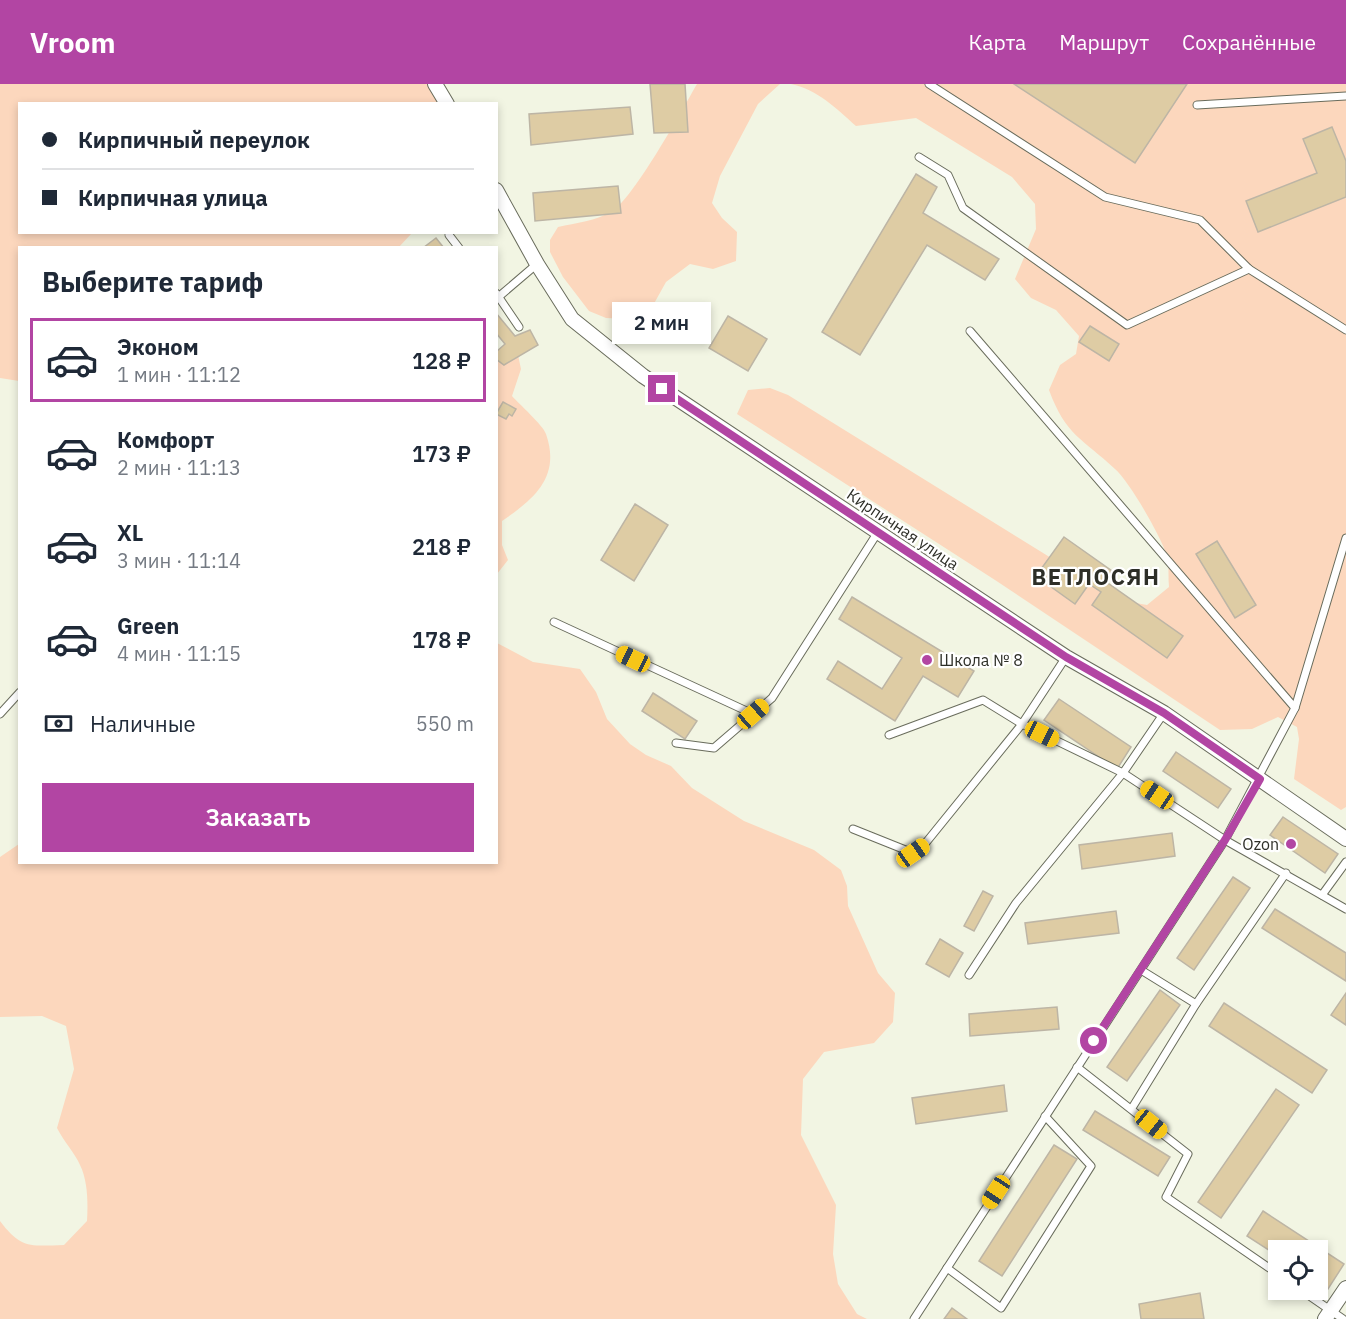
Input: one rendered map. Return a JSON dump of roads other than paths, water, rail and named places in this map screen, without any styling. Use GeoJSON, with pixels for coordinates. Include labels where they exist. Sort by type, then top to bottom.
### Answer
{"type":"FeatureCollection","features":[{"type":"Feature","properties":{"kind":"street"},"geometry":{"type":"LineString","coordinates":[[435,84],[446,102]]}},
{"type":"Feature","properties":{"kind":"street","name":"Кирпичная улица"},"geometry":{"type":"LineString","coordinates":[[498,194],[537,264],[572,320],[643,376],[1066,657],[1164,713],[1346,839]]}},
{"type":"Feature","properties":{"kind":"street"},"geometry":{"type":"LineString","coordinates":[[1328,1315],[1346,1288]]}},
{"type":"Feature","properties":{"kind":"lane"},"geometry":{"type":"LineString","coordinates":[[929,84],[1105,197],[1200,220],[1249,269],[1346,330]]}},
{"type":"Feature","properties":{"kind":"lane"},"geometry":{"type":"LineString","coordinates":[[1197,105],[1346,96]]}},
{"type":"Feature","properties":{"kind":"lane"},"geometry":{"type":"LineString","coordinates":[[919,157],[948,175],[963,208],[1127,325],[1249,269]]}},
{"type":"Feature","properties":{"kind":"lane"},"geometry":{"type":"LineString","coordinates":[[448,236],[457,246]]}},
{"type":"Feature","properties":{"kind":"lane"},"geometry":{"type":"LineString","coordinates":[[519,327],[498,296],[537,264]]}},
{"type":"Feature","properties":{"kind":"lane"},"geometry":{"type":"LineString","coordinates":[[970,331],[1295,708]]}},
{"type":"Feature","properties":{"kind":"lane"},"geometry":{"type":"LineString","coordinates":[[676,743],[714,748],[772,698],[878,532]]}},
{"type":"Feature","properties":{"kind":"lane"},"geometry":{"type":"LineString","coordinates":[[914,1319],[1225,840],[1260,779],[1295,708],[1346,538]]}},
{"type":"Feature","properties":{"kind":"lane"},"geometry":{"type":"LineString","coordinates":[[554,622],[753,714]]}},
{"type":"Feature","properties":{"kind":"lane"},"geometry":{"type":"LineString","coordinates":[[853,829],[913,853],[924,845],[1022,724],[1066,657]]}},
{"type":"Feature","properties":{"kind":"lane"},"geometry":{"type":"LineString","coordinates":[[0,714],[18,694]]}},
{"type":"Feature","properties":{"kind":"lane"},"geometry":{"type":"LineString","coordinates":[[889,735],[983,700],[1022,724],[1123,773],[1225,840],[1346,909]]}},
{"type":"Feature","properties":{"kind":"lane"},"geometry":{"type":"LineString","coordinates":[[969,975],[1016,903],[1123,773],[1164,713]]}},
{"type":"Feature","properties":{"kind":"lane"},"geometry":{"type":"LineString","coordinates":[[1322,895],[1346,862]]}},
{"type":"Feature","properties":{"kind":"lane"},"geometry":{"type":"LineString","coordinates":[[1132,1108],[1196,1004],[1286,873]]}},
{"type":"Feature","properties":{"kind":"lane"},"geometry":{"type":"LineString","coordinates":[[1141,970],[1196,1004]]}},
{"type":"Feature","properties":{"kind":"lane"},"geometry":{"type":"LineString","coordinates":[[1077,1067],[1188,1154],[1166,1197],[1268,1267]]}},
{"type":"Feature","properties":{"kind":"lane"},"geometry":{"type":"LineString","coordinates":[[947,1268],[1001,1308],[1091,1166],[1045,1116]]}},
{"type":"Feature","properties":{"kind":"lane"},"geometry":{"type":"LineString","coordinates":[[1312,1300],[1328,1315],[1343,1319]]}},
{"type":"Feature","properties":{"kind":"place","name":"Школа № 8"},"geometry":{"type":"Point","coordinates":[927,660]}},
{"type":"Feature","properties":{"kind":"place","name":"Ozon"},"geometry":{"type":"Point","coordinates":[1291,844]}},
{"type":"Feature","properties":{"kind":"district","name":"ВЕТЛОСЯН"},"geometry":{"type":"Point","coordinates":[1096,576]}}]}
